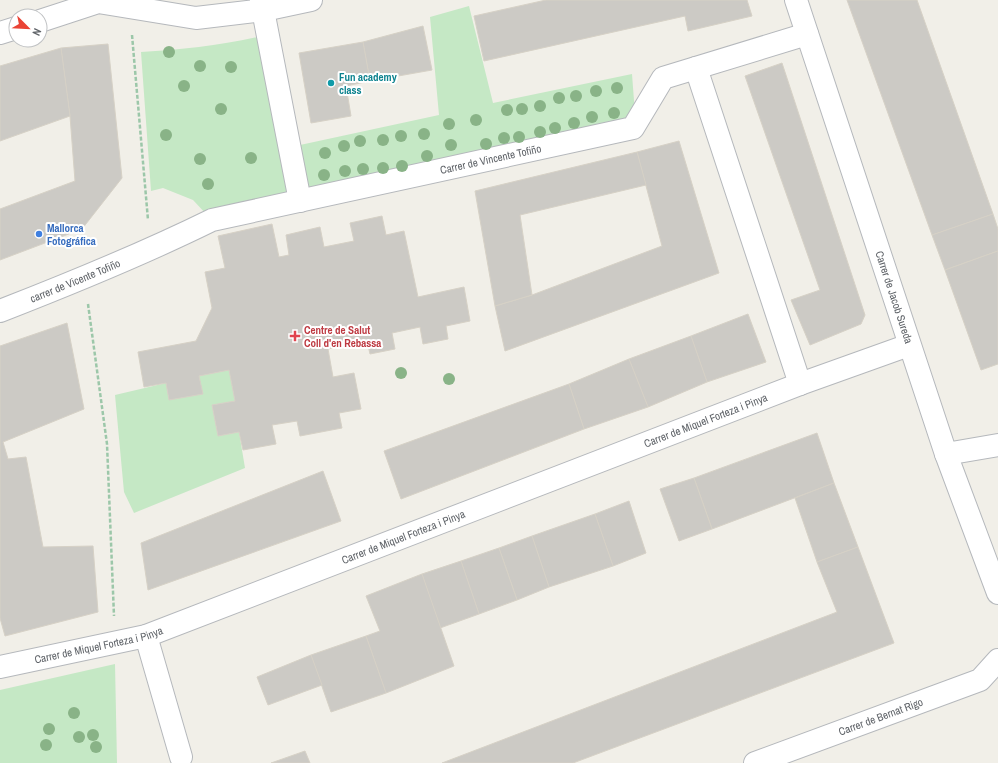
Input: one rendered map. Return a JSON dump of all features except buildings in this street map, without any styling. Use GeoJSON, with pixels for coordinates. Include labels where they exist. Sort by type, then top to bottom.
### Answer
{"type":"FeatureCollection","features":[{"type":"Feature","properties":{"kind":"street"},"geometry":{"type":"LineString","coordinates":[[48,18],[98,2],[196,18],[262,5],[312,0]]}},
{"type":"Feature","properties":{"kind":"street","name":"Carrer de Jacob Sureda"},"geometry":{"type":"LineString","coordinates":[[796,0],[946,454],[998,593]]}},
{"type":"Feature","properties":{"kind":"street"},"geometry":{"type":"LineString","coordinates":[[262,5],[300,201]]}},
{"type":"Feature","properties":{"kind":"street","name":"Carrer de Vincente Tofiño"},"geometry":{"type":"LineString","coordinates":[[150,250],[212,220],[633,128],[663,78],[807,34]]}},
{"type":"Feature","properties":{"kind":"street"},"geometry":{"type":"LineString","coordinates":[[696,68],[800,384]]}},
{"type":"Feature","properties":{"kind":"street","name":"carrer de Vicente Tofiño"},"geometry":{"type":"LineString","coordinates":[[0,310],[85,278],[150,250]]}},
{"type":"Feature","properties":{"kind":"street","name":"Carrer de Miquel Forteza i Pinya"},"geometry":{"type":"LineString","coordinates":[[0,668],[146,636],[800,384],[909,345]]}},
{"type":"Feature","properties":{"kind":"street"},"geometry":{"type":"LineString","coordinates":[[946,454],[998,446]]}},
{"type":"Feature","properties":{"kind":"street"},"geometry":{"type":"LineString","coordinates":[[146,636],[181,757]]}},
{"type":"Feature","properties":{"kind":"street","name":"Carrer de Bernat Rigo"},"geometry":{"type":"LineString","coordinates":[[755,763],[980,680],[998,660]]}},
{"type":"Feature","properties":{"kind":"path"},"geometry":{"type":"LineString","coordinates":[[130,7],[150,250]]}},
{"type":"Feature","properties":{"kind":"path"},"geometry":{"type":"LineString","coordinates":[[85,278],[107,444],[114,642]]}},
{"type":"Feature","properties":{"kind":"green space"},"geometry":{"type":"Polygon","coordinates":[[[469,6],[493,103],[632,74],[635,114],[627,124],[208,216],[193,200],[163,188],[151,191],[141,52],[202,47],[262,36],[300,145],[439,115],[430,17],[469,6]]]}},
{"type":"Feature","properties":{"kind":"green space"},"geometry":{"type":"Polygon","coordinates":[[[229,370],[235,401],[212,405],[218,436],[239,432],[245,468],[134,513],[124,492],[115,395],[166,383],[169,400],[202,394],[199,376],[229,370]]]}},
{"type":"Feature","properties":{"kind":"green space"},"geometry":{"type":"Polygon","coordinates":[[[115,664],[117,763],[0,763],[0,690],[115,664]]]}},
{"type":"Feature","properties":{"kind":"place","name":"Fun academy class"},"geometry":{"type":"Point","coordinates":[331,83]}},
{"type":"Feature","properties":{"kind":"place","name":"Mallorca Fotográfica"},"geometry":{"type":"Point","coordinates":[39,234]}},
{"type":"Feature","properties":{"kind":"place","name":"Centre de Salut Coll d'en Rebassa"},"geometry":{"type":"Point","coordinates":[295,336]}}]}
